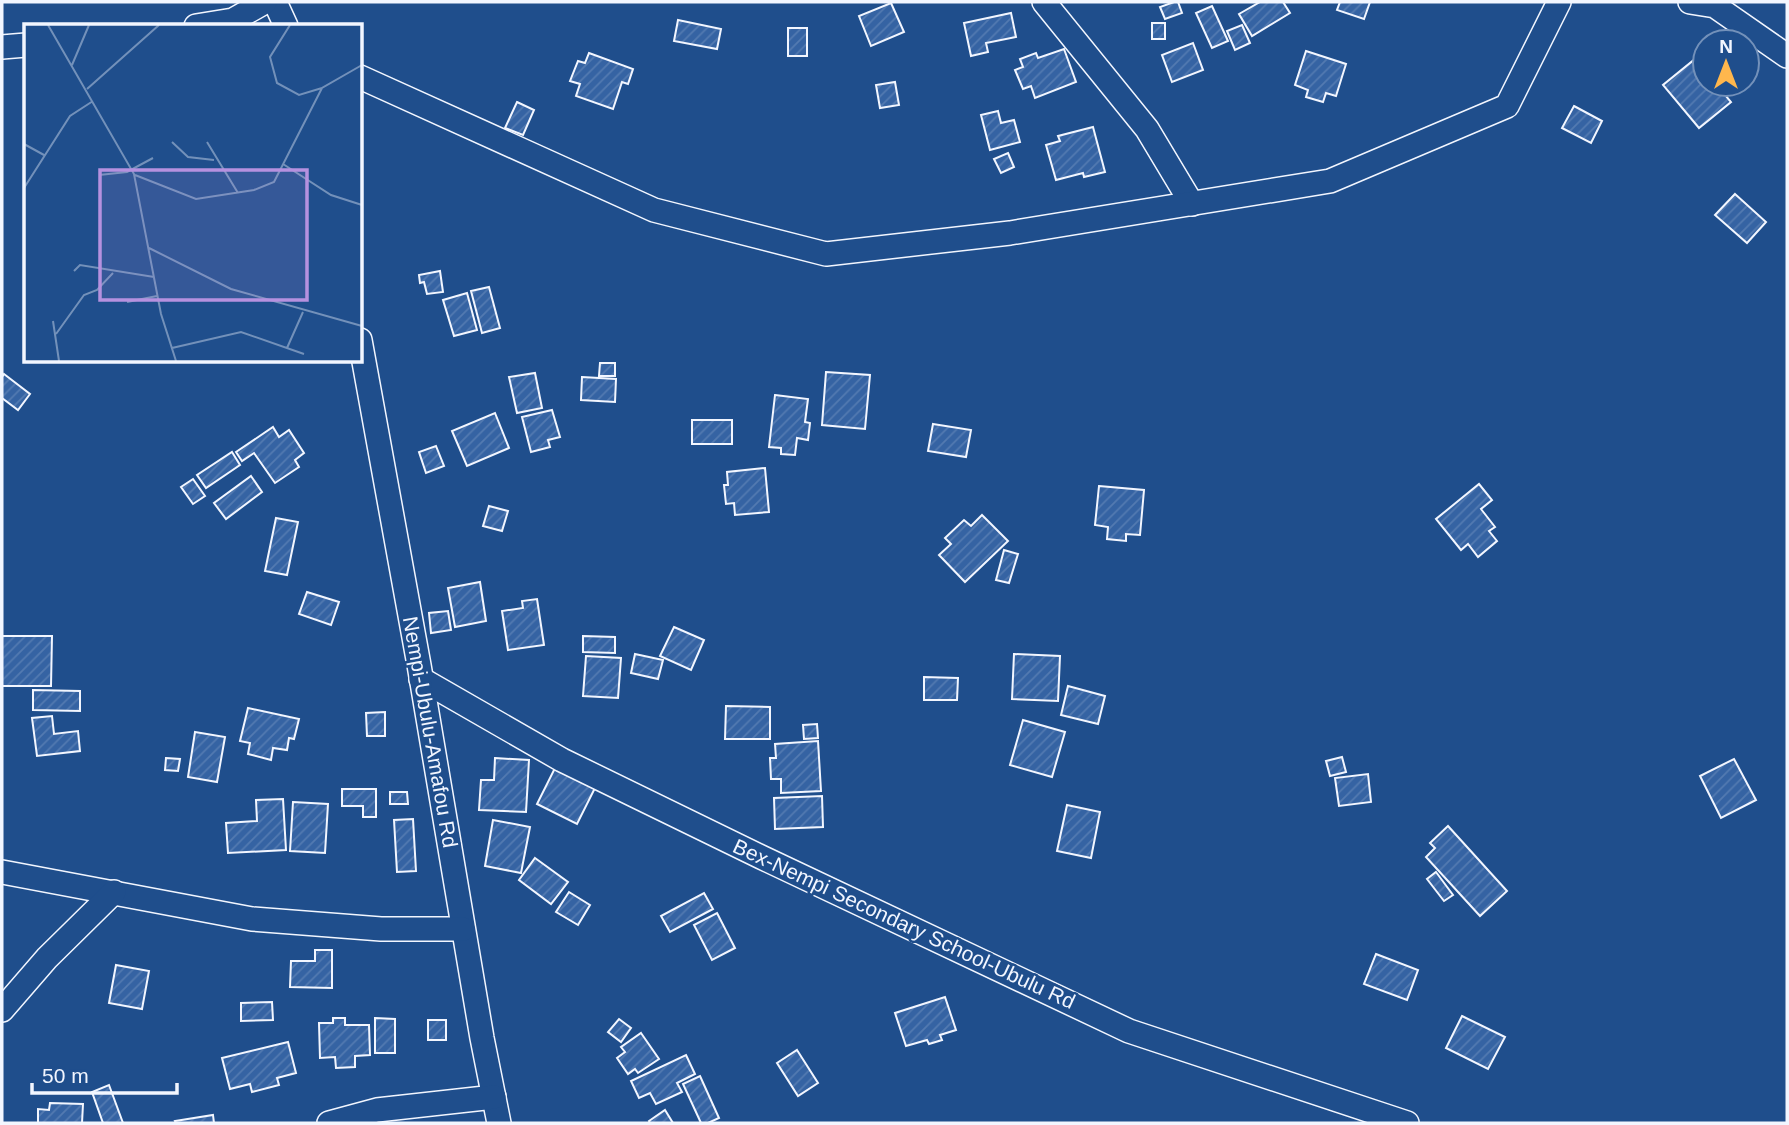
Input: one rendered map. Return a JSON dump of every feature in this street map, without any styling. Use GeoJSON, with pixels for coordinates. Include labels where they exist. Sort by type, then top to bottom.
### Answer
{"type":"FeatureCollection","features":[{"type":"Feature","properties":{"kind":"street"},"geometry":{"type":"LineString","coordinates":[[208,24],[233,20],[265,2]]}},
{"type":"Feature","properties":{"kind":"street"},"geometry":{"type":"LineString","coordinates":[[275,2],[285,24]]}},
{"type":"Feature","properties":{"kind":"street"},"geometry":{"type":"LineString","coordinates":[[1044,2],[1147,129],[1192,204]]}},
{"type":"Feature","properties":{"kind":"street"},"geometry":{"type":"LineString","coordinates":[[362,78],[654,210],[827,254],[1010,233],[1331,181],[1507,106],[1559,2]]}},
{"type":"Feature","properties":{"kind":"street"},"geometry":{"type":"LineString","coordinates":[[1690,2],[1715,6],[1787,56]]}},
{"type":"Feature","properties":{"kind":"street"},"geometry":{"type":"LineString","coordinates":[[2,47],[24,46]]}},
{"type":"Feature","properties":{"kind":"street","name":"Nempi-Ubulu-Amafou Rd"},"geometry":{"type":"LineString","coordinates":[[362,351],[499,1123]]}},
{"type":"Feature","properties":{"kind":"street","name":"Bex-Nempi Secondary School-Ubulu Rd"},"geometry":{"type":"LineString","coordinates":[[421,679],[562,760],[1129,1031],[1407,1123]]}},
{"type":"Feature","properties":{"kind":"street"},"geometry":{"type":"LineString","coordinates":[[2,872],[252,919],[381,929],[463,929]]}},
{"type":"Feature","properties":{"kind":"street"},"geometry":{"type":"LineString","coordinates":[[2,1010],[47,958],[114,892]]}},
{"type":"Feature","properties":{"kind":"street"},"geometry":{"type":"LineString","coordinates":[[329,1123],[377,1110],[494,1097]]}},
{"type":"Feature","properties":{"kind":"building"},"geometry":{"type":"Polygon","coordinates":[[[1178,2],[1182,13],[1165,19],[1160,7],[1178,2]]]}},
{"type":"Feature","properties":{"kind":"building"},"geometry":{"type":"Polygon","coordinates":[[[1260,2],[1283,2],[1290,13],[1252,36],[1239,14],[1260,2]]]}},
{"type":"Feature","properties":{"kind":"building"},"geometry":{"type":"Polygon","coordinates":[[[1340,2],[1370,2],[1364,19],[1337,10],[1340,2]]]}},
{"type":"Feature","properties":{"kind":"building"},"geometry":{"type":"Polygon","coordinates":[[[891,3],[904,32],[871,46],[859,16],[891,3]]]}},
{"type":"Feature","properties":{"kind":"building"},"geometry":{"type":"Polygon","coordinates":[[[1212,6],[1228,41],[1212,48],[1196,13],[1212,6]]]}},
{"type":"Feature","properties":{"kind":"building"},"geometry":{"type":"Polygon","coordinates":[[[1011,13],[1016,37],[986,43],[988,52],[971,56],[964,23],[1011,13]]]}},
{"type":"Feature","properties":{"kind":"building"},"geometry":{"type":"Polygon","coordinates":[[[678,20],[721,29],[717,49],[674,41],[678,20]]]}},
{"type":"Feature","properties":{"kind":"building"},"geometry":{"type":"Polygon","coordinates":[[[1152,23],[1165,23],[1165,39],[1152,39],[1152,23]]]}},
{"type":"Feature","properties":{"kind":"building"},"geometry":{"type":"Polygon","coordinates":[[[1242,25],[1250,43],[1235,50],[1227,31],[1242,25]]]}},
{"type":"Feature","properties":{"kind":"building"},"geometry":{"type":"Polygon","coordinates":[[[788,28],[807,28],[807,56],[788,56],[788,28]]]}},
{"type":"Feature","properties":{"kind":"building"},"geometry":{"type":"Polygon","coordinates":[[[1193,43],[1203,70],[1172,82],[1162,55],[1193,43]]]}},
{"type":"Feature","properties":{"kind":"building"},"geometry":{"type":"Polygon","coordinates":[[[1064,49],[1076,82],[1035,98],[1031,86],[1023,89],[1015,70],[1023,67],[1020,59],[1036,53],[1038,58],[1064,49]]]}},
{"type":"Feature","properties":{"kind":"building"},"geometry":{"type":"Polygon","coordinates":[[[1306,51],[1346,64],[1336,96],[1326,93],[1323,102],[1306,97],[1308,90],[1295,85],[1306,51]]]}},
{"type":"Feature","properties":{"kind":"building"},"geometry":{"type":"Polygon","coordinates":[[[589,53],[633,69],[628,84],[622,82],[613,109],[576,96],[580,84],[570,81],[578,61],[585,63],[589,53]]]}},
{"type":"Feature","properties":{"kind":"building"},"geometry":{"type":"Polygon","coordinates":[[[1691,62],[1691,98],[1728,98],[1731,102],[1699,128],[1663,85],[1691,62]]]}},
{"type":"Feature","properties":{"kind":"building"},"geometry":{"type":"Polygon","coordinates":[[[895,82],[899,105],[880,108],[876,85],[895,82]]]}},
{"type":"Feature","properties":{"kind":"building"},"geometry":{"type":"Polygon","coordinates":[[[517,102],[534,110],[523,135],[505,128],[517,102]]]}},
{"type":"Feature","properties":{"kind":"building"},"geometry":{"type":"Polygon","coordinates":[[[1574,106],[1602,121],[1591,143],[1562,128],[1574,106]]]}},
{"type":"Feature","properties":{"kind":"building"},"geometry":{"type":"Polygon","coordinates":[[[998,111],[1001,123],[1014,120],[1020,142],[990,150],[981,115],[998,111]]]}},
{"type":"Feature","properties":{"kind":"building"},"geometry":{"type":"Polygon","coordinates":[[[1093,127],[1105,172],[1084,177],[1083,173],[1056,180],[1046,145],[1060,141],[1058,136],[1093,127]]]}},
{"type":"Feature","properties":{"kind":"building"},"geometry":{"type":"Polygon","coordinates":[[[1008,153],[1014,167],[1001,173],[994,159],[1008,153]]]}},
{"type":"Feature","properties":{"kind":"building"},"geometry":{"type":"Polygon","coordinates":[[[1735,194],[1766,222],[1747,243],[1715,215],[1735,194]]]}},
{"type":"Feature","properties":{"kind":"building"},"geometry":{"type":"Polygon","coordinates":[[[440,271],[443,292],[427,294],[424,282],[420,283],[419,275],[440,271]]]}},
{"type":"Feature","properties":{"kind":"building"},"geometry":{"type":"Polygon","coordinates":[[[489,287],[500,328],[482,333],[471,291],[489,287]]]}},
{"type":"Feature","properties":{"kind":"building"},"geometry":{"type":"Polygon","coordinates":[[[467,293],[477,330],[454,336],[443,300],[467,293]]]}},
{"type":"Feature","properties":{"kind":"building"},"geometry":{"type":"Polygon","coordinates":[[[600,363],[615,363],[615,376],[599,376],[600,363]]]}},
{"type":"Feature","properties":{"kind":"building"},"geometry":{"type":"Polygon","coordinates":[[[826,372],[870,375],[865,429],[822,425],[826,372]]]}},
{"type":"Feature","properties":{"kind":"building"},"geometry":{"type":"Polygon","coordinates":[[[535,373],[542,408],[517,413],[509,377],[535,373]]]}},
{"type":"Feature","properties":{"kind":"building"},"geometry":{"type":"Polygon","coordinates":[[[4,374],[30,394],[18,410],[2,398],[4,374]]]}},
{"type":"Feature","properties":{"kind":"building"},"geometry":{"type":"Polygon","coordinates":[[[582,377],[616,379],[615,402],[581,400],[582,377]]]}},
{"type":"Feature","properties":{"kind":"building"},"geometry":{"type":"Polygon","coordinates":[[[775,395],[808,399],[805,422],[810,423],[808,440],[797,438],[795,455],[781,454],[781,448],[769,447],[775,395]]]}},
{"type":"Feature","properties":{"kind":"building"},"geometry":{"type":"Polygon","coordinates":[[[552,410],[560,437],[548,440],[550,447],[531,452],[522,417],[552,410]]]}},
{"type":"Feature","properties":{"kind":"building"},"geometry":{"type":"Polygon","coordinates":[[[495,413],[509,448],[467,466],[452,431],[495,413]]]}},
{"type":"Feature","properties":{"kind":"building"},"geometry":{"type":"Polygon","coordinates":[[[692,420],[732,420],[732,444],[692,444],[692,420]]]}},
{"type":"Feature","properties":{"kind":"building"},"geometry":{"type":"Polygon","coordinates":[[[933,424],[971,430],[966,457],[928,451],[933,424]]]}},
{"type":"Feature","properties":{"kind":"building"},"geometry":{"type":"Polygon","coordinates":[[[273,427],[279,437],[289,430],[304,453],[295,460],[299,467],[275,483],[254,453],[242,461],[236,452],[273,427]]]}},
{"type":"Feature","properties":{"kind":"building"},"geometry":{"type":"Polygon","coordinates":[[[436,446],[444,466],[426,473],[419,452],[436,446]]]}},
{"type":"Feature","properties":{"kind":"building"},"geometry":{"type":"Polygon","coordinates":[[[232,452],[240,465],[206,488],[197,475],[232,452]]]}},
{"type":"Feature","properties":{"kind":"building"},"geometry":{"type":"Polygon","coordinates":[[[765,468],[769,512],[735,515],[734,503],[726,504],[724,485],[728,485],[727,472],[765,468]]]}},
{"type":"Feature","properties":{"kind":"building"},"geometry":{"type":"Polygon","coordinates":[[[251,476],[262,492],[226,519],[214,503],[251,476]]]}},
{"type":"Feature","properties":{"kind":"building"},"geometry":{"type":"Polygon","coordinates":[[[193,479],[205,496],[193,504],[181,487],[193,479]]]}},
{"type":"Feature","properties":{"kind":"building"},"geometry":{"type":"Polygon","coordinates":[[[1479,484],[1492,500],[1481,509],[1495,527],[1489,531],[1497,541],[1478,557],[1468,544],[1461,550],[1436,519],[1479,484]]]}},
{"type":"Feature","properties":{"kind":"building"},"geometry":{"type":"Polygon","coordinates":[[[1099,486],[1144,490],[1140,535],[1126,534],[1126,541],[1107,539],[1108,527],[1095,525],[1099,486]]]}},
{"type":"Feature","properties":{"kind":"building"},"geometry":{"type":"Polygon","coordinates":[[[489,506],[508,511],[502,531],[483,526],[489,506]]]}},
{"type":"Feature","properties":{"kind":"building"},"geometry":{"type":"Polygon","coordinates":[[[982,515],[1008,541],[965,582],[939,555],[951,544],[945,538],[964,520],[971,526],[982,515]]]}},
{"type":"Feature","properties":{"kind":"building"},"geometry":{"type":"Polygon","coordinates":[[[276,518],[298,522],[287,575],[265,571],[276,518]]]}},
{"type":"Feature","properties":{"kind":"building"},"geometry":{"type":"Polygon","coordinates":[[[1004,550],[1018,554],[1009,583],[996,580],[1004,550]]]}},
{"type":"Feature","properties":{"kind":"building"},"geometry":{"type":"Polygon","coordinates":[[[480,582],[486,621],[455,627],[448,588],[480,582]]]}},
{"type":"Feature","properties":{"kind":"building"},"geometry":{"type":"Polygon","coordinates":[[[307,592],[339,602],[331,625],[299,614],[307,592]]]}},
{"type":"Feature","properties":{"kind":"building"},"geometry":{"type":"Polygon","coordinates":[[[537,599],[544,645],[508,650],[502,611],[523,608],[522,601],[537,599]]]}},
{"type":"Feature","properties":{"kind":"building"},"geometry":{"type":"Polygon","coordinates":[[[448,611],[451,630],[431,633],[429,613],[448,611]]]}},
{"type":"Feature","properties":{"kind":"building"},"geometry":{"type":"Polygon","coordinates":[[[674,627],[704,640],[691,670],[660,656],[674,627]]]}},
{"type":"Feature","properties":{"kind":"building"},"geometry":{"type":"Polygon","coordinates":[[[2,636],[52,636],[51,686],[2,686],[2,636]]]}},
{"type":"Feature","properties":{"kind":"building"},"geometry":{"type":"Polygon","coordinates":[[[583,636],[615,637],[615,653],[583,652],[583,636]]]}},
{"type":"Feature","properties":{"kind":"building"},"geometry":{"type":"Polygon","coordinates":[[[635,654],[663,660],[658,679],[631,673],[635,654]]]}},
{"type":"Feature","properties":{"kind":"building"},"geometry":{"type":"Polygon","coordinates":[[[1014,654],[1060,656],[1058,701],[1012,699],[1014,654]]]}},
{"type":"Feature","properties":{"kind":"building"},"geometry":{"type":"Polygon","coordinates":[[[586,656],[621,658],[618,698],[583,696],[586,656]]]}},
{"type":"Feature","properties":{"kind":"building"},"geometry":{"type":"Polygon","coordinates":[[[924,677],[958,678],[957,700],[924,700],[924,677]]]}},
{"type":"Feature","properties":{"kind":"building"},"geometry":{"type":"Polygon","coordinates":[[[1068,686],[1105,696],[1098,724],[1061,715],[1068,686]]]}},
{"type":"Feature","properties":{"kind":"building"},"geometry":{"type":"Polygon","coordinates":[[[33,690],[80,691],[80,711],[33,710],[33,690]]]}},
{"type":"Feature","properties":{"kind":"building"},"geometry":{"type":"Polygon","coordinates":[[[726,706],[770,707],[770,739],[725,739],[726,706]]]}},
{"type":"Feature","properties":{"kind":"building"},"geometry":{"type":"Polygon","coordinates":[[[248,708],[299,719],[294,739],[289,738],[287,750],[273,748],[271,760],[248,754],[250,743],[240,741],[248,708]]]}},
{"type":"Feature","properties":{"kind":"building"},"geometry":{"type":"Polygon","coordinates":[[[385,712],[385,736],[367,736],[366,713],[385,712]]]}},
{"type":"Feature","properties":{"kind":"building"},"geometry":{"type":"Polygon","coordinates":[[[52,716],[54,734],[78,731],[80,751],[37,756],[32,718],[52,716]]]}},
{"type":"Feature","properties":{"kind":"building"},"geometry":{"type":"Polygon","coordinates":[[[1023,720],[1065,732],[1052,777],[1010,765],[1023,720]]]}},
{"type":"Feature","properties":{"kind":"building"},"geometry":{"type":"Polygon","coordinates":[[[817,724],[818,738],[804,739],[803,725],[817,724]]]}},
{"type":"Feature","properties":{"kind":"building"},"geometry":{"type":"Polygon","coordinates":[[[195,732],[225,737],[217,782],[188,777],[195,732]]]}},
{"type":"Feature","properties":{"kind":"building"},"geometry":{"type":"Polygon","coordinates":[[[818,741],[821,791],[781,793],[781,779],[771,779],[770,758],[776,758],[775,744],[818,741]]]}},
{"type":"Feature","properties":{"kind":"building"},"geometry":{"type":"Polygon","coordinates":[[[1342,757],[1346,772],[1330,776],[1326,761],[1342,757]]]}},
{"type":"Feature","properties":{"kind":"building"},"geometry":{"type":"Polygon","coordinates":[[[166,758],[180,759],[178,771],[165,770],[166,758]]]}},
{"type":"Feature","properties":{"kind":"building"},"geometry":{"type":"Polygon","coordinates":[[[495,758],[529,760],[526,812],[479,810],[481,780],[494,780],[495,758]]]}},
{"type":"Feature","properties":{"kind":"building"},"geometry":{"type":"Polygon","coordinates":[[[1734,759],[1756,800],[1721,818],[1700,776],[1734,759]]]}},
{"type":"Feature","properties":{"kind":"building"},"geometry":{"type":"Polygon","coordinates":[[[557,764],[597,784],[577,824],[537,804],[557,764]]]}},
{"type":"Feature","properties":{"kind":"building"},"geometry":{"type":"Polygon","coordinates":[[[1368,774],[1371,802],[1339,806],[1335,778],[1368,774]]]}},
{"type":"Feature","properties":{"kind":"building"},"geometry":{"type":"Polygon","coordinates":[[[342,789],[376,789],[376,817],[363,817],[363,806],[342,806],[342,789]]]}},
{"type":"Feature","properties":{"kind":"building"},"geometry":{"type":"Polygon","coordinates":[[[390,792],[407,792],[408,804],[390,804],[390,792]]]}},
{"type":"Feature","properties":{"kind":"building"},"geometry":{"type":"Polygon","coordinates":[[[822,796],[823,827],[775,829],[774,798],[822,796]]]}},
{"type":"Feature","properties":{"kind":"building"},"geometry":{"type":"Polygon","coordinates":[[[283,799],[286,850],[228,853],[226,823],[257,821],[256,800],[283,799]]]}},
{"type":"Feature","properties":{"kind":"building"},"geometry":{"type":"Polygon","coordinates":[[[293,802],[328,804],[325,853],[290,851],[293,802]]]}},
{"type":"Feature","properties":{"kind":"building"},"geometry":{"type":"Polygon","coordinates":[[[1067,805],[1100,812],[1091,858],[1057,851],[1067,805]]]}},
{"type":"Feature","properties":{"kind":"building"},"geometry":{"type":"Polygon","coordinates":[[[413,819],[416,871],[397,872],[394,820],[413,819]]]}},
{"type":"Feature","properties":{"kind":"building"},"geometry":{"type":"Polygon","coordinates":[[[493,820],[530,827],[521,873],[485,866],[493,820]]]}},
{"type":"Feature","properties":{"kind":"building"},"geometry":{"type":"Polygon","coordinates":[[[1448,826],[1507,891],[1480,916],[1426,857],[1435,848],[1430,843],[1448,826]]]}},
{"type":"Feature","properties":{"kind":"building"},"geometry":{"type":"Polygon","coordinates":[[[535,858],[568,882],[551,904],[519,880],[535,858]]]}},
{"type":"Feature","properties":{"kind":"building"},"geometry":{"type":"Polygon","coordinates":[[[1436,872],[1453,895],[1444,901],[1427,879],[1436,872]]]}},
{"type":"Feature","properties":{"kind":"building"},"geometry":{"type":"Polygon","coordinates":[[[569,892],[590,905],[578,925],[556,912],[569,892]]]}},
{"type":"Feature","properties":{"kind":"building"},"geometry":{"type":"Polygon","coordinates":[[[704,893],[713,909],[670,932],[661,916],[704,893]]]}},
{"type":"Feature","properties":{"kind":"building"},"geometry":{"type":"Polygon","coordinates":[[[717,913],[735,948],[712,960],[694,925],[717,913]]]}},
{"type":"Feature","properties":{"kind":"building"},"geometry":{"type":"Polygon","coordinates":[[[315,950],[332,950],[332,988],[290,987],[291,961],[315,961],[315,950]]]}},
{"type":"Feature","properties":{"kind":"building"},"geometry":{"type":"Polygon","coordinates":[[[1376,954],[1418,970],[1407,1000],[1364,984],[1376,954]]]}},
{"type":"Feature","properties":{"kind":"building"},"geometry":{"type":"Polygon","coordinates":[[[116,965],[149,971],[142,1009],[109,1003],[116,965]]]}},
{"type":"Feature","properties":{"kind":"building"},"geometry":{"type":"Polygon","coordinates":[[[945,997],[956,1030],[940,1035],[942,1040],[929,1044],[927,1040],[906,1046],[895,1013],[945,997]]]}},
{"type":"Feature","properties":{"kind":"building"},"geometry":{"type":"Polygon","coordinates":[[[272,1002],[273,1020],[241,1021],[241,1003],[272,1002]]]}},
{"type":"Feature","properties":{"kind":"building"},"geometry":{"type":"Polygon","coordinates":[[[1462,1016],[1505,1037],[1488,1069],[1446,1048],[1462,1016]]]}},
{"type":"Feature","properties":{"kind":"building"},"geometry":{"type":"Polygon","coordinates":[[[333,1018],[345,1018],[345,1025],[369,1025],[370,1055],[355,1056],[355,1067],[336,1068],[335,1057],[320,1058],[319,1023],[333,1023],[333,1018]]]}},
{"type":"Feature","properties":{"kind":"building"},"geometry":{"type":"Polygon","coordinates":[[[375,1018],[395,1019],[395,1053],[375,1053],[375,1018]]]}},
{"type":"Feature","properties":{"kind":"building"},"geometry":{"type":"Polygon","coordinates":[[[619,1019],[631,1028],[621,1042],[608,1032],[619,1019]]]}},
{"type":"Feature","properties":{"kind":"building"},"geometry":{"type":"Polygon","coordinates":[[[428,1020],[446,1020],[446,1040],[428,1040],[428,1020]]]}},
{"type":"Feature","properties":{"kind":"building"},"geometry":{"type":"Polygon","coordinates":[[[641,1033],[659,1059],[638,1073],[635,1069],[628,1074],[617,1058],[625,1052],[621,1047],[641,1033]]]}},
{"type":"Feature","properties":{"kind":"building"},"geometry":{"type":"Polygon","coordinates":[[[288,1042],[296,1073],[277,1078],[279,1085],[252,1092],[250,1084],[230,1089],[222,1058],[288,1042]]]}},
{"type":"Feature","properties":{"kind":"building"},"geometry":{"type":"Polygon","coordinates":[[[797,1050],[818,1083],[798,1096],[777,1063],[797,1050]]]}},
{"type":"Feature","properties":{"kind":"building"},"geometry":{"type":"Polygon","coordinates":[[[686,1055],[695,1074],[677,1083],[682,1092],[656,1104],[650,1093],[639,1098],[631,1081],[686,1055]]]}},
{"type":"Feature","properties":{"kind":"building"},"geometry":{"type":"Polygon","coordinates":[[[700,1076],[719,1118],[708,1123],[701,1123],[683,1084],[700,1076]]]}},
{"type":"Feature","properties":{"kind":"building"},"geometry":{"type":"Polygon","coordinates":[[[109,1085],[123,1123],[103,1123],[92,1092],[109,1085]]]}},
{"type":"Feature","properties":{"kind":"building"},"geometry":{"type":"Polygon","coordinates":[[[50,1103],[83,1104],[82,1123],[38,1123],[38,1109],[49,1110],[50,1103]]]}},
{"type":"Feature","properties":{"kind":"building"},"geometry":{"type":"Polygon","coordinates":[[[665,1110],[673,1123],[650,1123],[649,1121],[665,1110]]]}},
{"type":"Feature","properties":{"kind":"building"},"geometry":{"type":"Polygon","coordinates":[[[213,1115],[214,1123],[175,1121],[213,1115]]]}}]}
